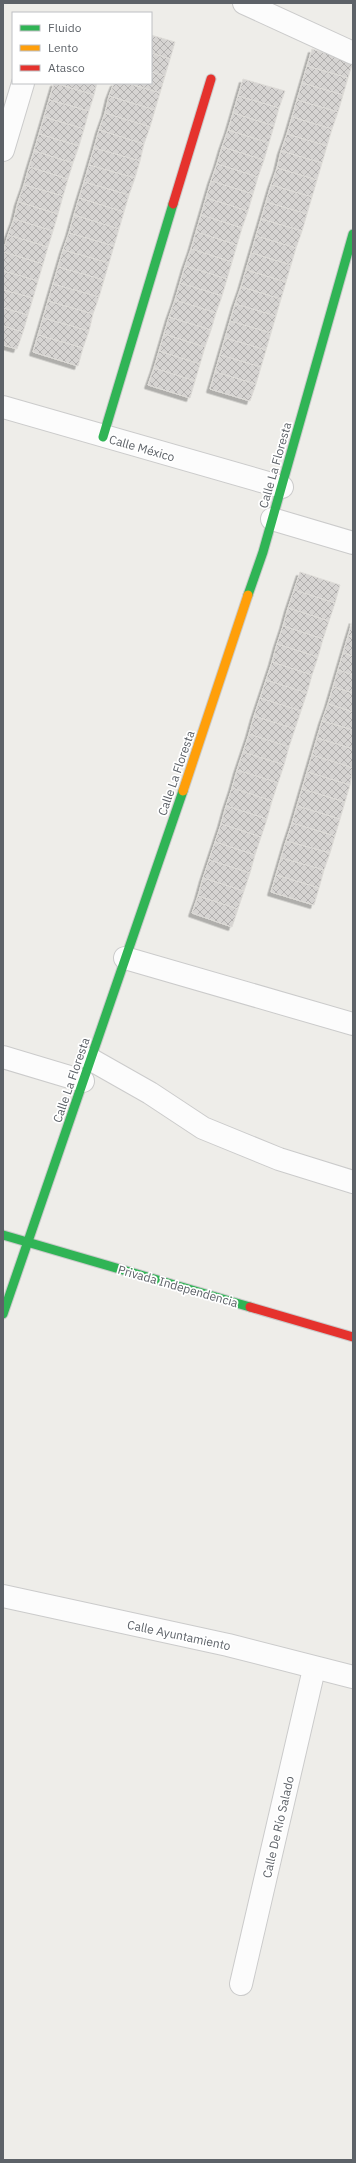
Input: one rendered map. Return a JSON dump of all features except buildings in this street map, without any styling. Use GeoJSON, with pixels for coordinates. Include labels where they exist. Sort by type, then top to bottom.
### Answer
{"type":"FeatureCollection","features":[{"type":"Feature","properties":{"kind":"street"},"geometry":{"type":"LineString","coordinates":[[244,3],[353,52]]}},
{"type":"Feature","properties":{"kind":"street"},"geometry":{"type":"LineString","coordinates":[[103,437],[211,79]]}},
{"type":"Feature","properties":{"kind":"street"},"geometry":{"type":"LineString","coordinates":[[3,150],[23,84]]}},
{"type":"Feature","properties":{"kind":"street","name":"Calle La Floresta"},"geometry":{"type":"LineString","coordinates":[[3,1314],[258,567],[353,234]]}},
{"type":"Feature","properties":{"kind":"street","name":"Calle México"},"geometry":{"type":"LineString","coordinates":[[3,407],[103,437],[282,487]]}},
{"type":"Feature","properties":{"kind":"street"},"geometry":{"type":"LineString","coordinates":[[272,519],[353,543]]}},
{"type":"Feature","properties":{"kind":"street"},"geometry":{"type":"LineString","coordinates":[[125,958],[353,1024]]}},
{"type":"Feature","properties":{"kind":"street"},"geometry":{"type":"LineString","coordinates":[[3,1057],[83,1081]]}},
{"type":"Feature","properties":{"kind":"street"},"geometry":{"type":"LineString","coordinates":[[90,1059],[150,1093],[203,1128],[279,1159],[353,1182]]}},
{"type":"Feature","properties":{"kind":"street","name":"Privada Independencia"},"geometry":{"type":"LineString","coordinates":[[3,1235],[353,1337]]}},
{"type":"Feature","properties":{"kind":"street","name":"Calle Ayuntamiento"},"geometry":{"type":"LineString","coordinates":[[3,1596],[228,1645],[314,1669],[353,1677]]}},
{"type":"Feature","properties":{"kind":"street","name":"Calle De Río Salado"},"geometry":{"type":"LineString","coordinates":[[241,1984],[314,1669]]}},
{"type":"Feature","properties":{"kind":"traffic: fast"},"geometry":{"type":"LineString","coordinates":[[103,437],[173,204]]}},
{"type":"Feature","properties":{"kind":"traffic: fast"},"geometry":{"type":"LineString","coordinates":[[248,595],[263,552],[353,234]]}},
{"type":"Feature","properties":{"kind":"traffic: fast"},"geometry":{"type":"LineString","coordinates":[[3,1314],[183,791]]}},
{"type":"Feature","properties":{"kind":"traffic: fast"},"geometry":{"type":"LineString","coordinates":[[3,1235],[250,1307]]}},
{"type":"Feature","properties":{"kind":"traffic: slow"},"geometry":{"type":"LineString","coordinates":[[183,791],[248,595]]}},
{"type":"Feature","properties":{"kind":"traffic: jam"},"geometry":{"type":"LineString","coordinates":[[173,204],[211,79]]}},
{"type":"Feature","properties":{"kind":"traffic: jam"},"geometry":{"type":"LineString","coordinates":[[250,1307],[353,1337]]}}]}
